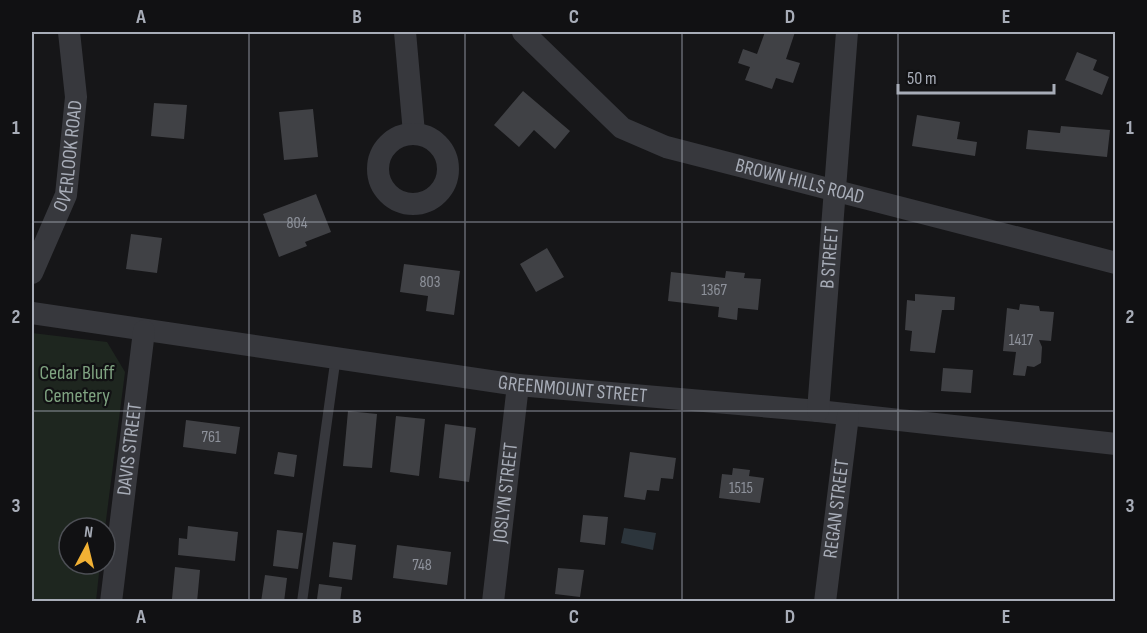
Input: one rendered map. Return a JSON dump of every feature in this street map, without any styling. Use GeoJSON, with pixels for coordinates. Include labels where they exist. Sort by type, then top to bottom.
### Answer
{"type":"FeatureCollection","features":[{"type":"Feature","properties":{"kind":"street","name":"OVERLOOK ROAD"},"geometry":{"type":"LineString","coordinates":[[32,273],[66,195],[75,97],[69,32]]}},
{"type":"Feature","properties":{"kind":"street"},"geometry":{"type":"LineString","coordinates":[[405,32],[414,133]]}},
{"type":"Feature","properties":{"kind":"street","name":"BROWN HILLS ROAD"},"geometry":{"type":"LineString","coordinates":[[522,32],[593,103],[622,128],[666,147],[1116,263]]}},
{"type":"Feature","properties":{"kind":"street","name":"B STREET"},"geometry":{"type":"LineString","coordinates":[[818,411],[847,32]]}},
{"type":"Feature","properties":{"kind":"street","name":"GREENMOUNT STREET"},"geometry":{"type":"LineString","coordinates":[[32,313],[144,331],[336,356],[518,385],[818,411],[1116,444]]}},
{"type":"Feature","properties":{"kind":"street","name":"DAVIS STREET"},"geometry":{"type":"LineString","coordinates":[[111,602],[144,331]]}},
{"type":"Feature","properties":{"kind":"street","name":"JOSLYN STREET"},"geometry":{"type":"LineString","coordinates":[[493,602],[518,385]]}},
{"type":"Feature","properties":{"kind":"street","name":"REGAN STREET"},"geometry":{"type":"LineString","coordinates":[[825,602],[848,416]]}},
{"type":"Feature","properties":{"kind":"lane"},"geometry":{"type":"LineString","coordinates":[[302,602],[336,356]]}},
{"type":"Feature","properties":{"kind":"green space","name":"Cedar Bluff Cemetery"},"geometry":{"type":"Polygon","coordinates":[[[32,333],[107,342],[125,372],[107,516],[57,516],[57,576],[99,576],[96,601],[32,601],[32,333]]]}},
{"type":"Feature","properties":{"kind":"shaded area"},"geometry":{"type":"Polygon","coordinates":[[[624,528],[656,533],[653,550],[621,543],[624,528]]]}},
{"type":"Feature","properties":{"kind":"building"},"geometry":{"type":"Polygon","coordinates":[[[765,32],[795,32],[786,59],[800,63],[793,83],[776,78],[772,89],[745,80],[750,67],[738,63],[743,49],[757,54],[765,32]]]}},
{"type":"Feature","properties":{"kind":"building"},"geometry":{"type":"Polygon","coordinates":[[[1077,52],[1097,60],[1093,70],[1109,77],[1102,95],[1065,80],[1077,52]]]}},
{"type":"Feature","properties":{"kind":"building"},"geometry":{"type":"Polygon","coordinates":[[[523,91],[570,131],[555,149],[534,130],[519,147],[494,125],[523,91]]]}},
{"type":"Feature","properties":{"kind":"building"},"geometry":{"type":"Polygon","coordinates":[[[154,103],[187,105],[184,139],[151,136],[154,103]]]}},
{"type":"Feature","properties":{"kind":"building"},"geometry":{"type":"Polygon","coordinates":[[[313,109],[318,157],[284,160],[279,112],[313,109]]]}},
{"type":"Feature","properties":{"kind":"building"},"geometry":{"type":"Polygon","coordinates":[[[917,115],[960,122],[957,139],[977,142],[975,156],[912,146],[917,115]]]}},
{"type":"Feature","properties":{"kind":"building"},"geometry":{"type":"Polygon","coordinates":[[[1061,126],[1110,130],[1107,157],[1026,149],[1028,130],[1060,133],[1061,126]]]}},
{"type":"Feature","properties":{"kind":"building"},"geometry":{"type":"Polygon","coordinates":[[[316,194],[331,232],[305,242],[307,246],[279,257],[263,214],[316,194]]]}},
{"type":"Feature","properties":{"kind":"building"},"geometry":{"type":"Polygon","coordinates":[[[131,234],[162,238],[157,273],[126,269],[131,234]]]}},
{"type":"Feature","properties":{"kind":"building"},"geometry":{"type":"Polygon","coordinates":[[[547,248],[564,277],[536,292],[520,264],[547,248]]]}},
{"type":"Feature","properties":{"kind":"building"},"geometry":{"type":"Polygon","coordinates":[[[404,264],[460,271],[454,315],[426,311],[428,296],[400,292],[404,264]]]}},
{"type":"Feature","properties":{"kind":"building"},"geometry":{"type":"Polygon","coordinates":[[[726,271],[745,273],[744,278],[761,279],[758,310],[738,308],[737,320],[718,317],[719,307],[668,301],[671,272],[725,278],[726,271]]]}},
{"type":"Feature","properties":{"kind":"building"},"geometry":{"type":"Polygon","coordinates":[[[915,294],[955,297],[954,310],[942,310],[935,353],[910,351],[912,331],[905,330],[907,300],[915,301],[915,294]]]}},
{"type":"Feature","properties":{"kind":"building"},"geometry":{"type":"Polygon","coordinates":[[[1020,304],[1039,306],[1040,311],[1054,312],[1051,341],[1039,340],[1042,347],[1041,363],[1034,367],[1027,366],[1025,376],[1013,375],[1016,352],[1003,351],[1007,308],[1019,310],[1020,304]]]}},
{"type":"Feature","properties":{"kind":"building"},"geometry":{"type":"Polygon","coordinates":[[[943,368],[973,370],[971,393],[941,391],[943,368]]]}},
{"type":"Feature","properties":{"kind":"building"},"geometry":{"type":"Polygon","coordinates":[[[348,411],[377,414],[372,468],[343,466],[348,411]]]}},
{"type":"Feature","properties":{"kind":"building"},"geometry":{"type":"Polygon","coordinates":[[[396,416],[425,419],[419,476],[390,472],[396,416]]]}},
{"type":"Feature","properties":{"kind":"building"},"geometry":{"type":"Polygon","coordinates":[[[186,420],[240,427],[236,454],[183,447],[186,420]]]}},
{"type":"Feature","properties":{"kind":"building"},"geometry":{"type":"Polygon","coordinates":[[[445,424],[476,428],[469,482],[439,478],[445,424]]]}},
{"type":"Feature","properties":{"kind":"building"},"geometry":{"type":"Polygon","coordinates":[[[278,452],[297,455],[294,477],[274,474],[278,452]]]}},
{"type":"Feature","properties":{"kind":"building"},"geometry":{"type":"Polygon","coordinates":[[[630,452],[676,458],[673,479],[661,478],[659,491],[647,490],[645,500],[624,497],[630,452]]]}},
{"type":"Feature","properties":{"kind":"building"},"geometry":{"type":"Polygon","coordinates":[[[733,468],[750,470],[749,476],[764,478],[760,503],[719,498],[722,474],[732,475],[733,468]]]}},
{"type":"Feature","properties":{"kind":"building"},"geometry":{"type":"Polygon","coordinates":[[[583,515],[608,517],[605,545],[580,542],[583,515]]]}},
{"type":"Feature","properties":{"kind":"building"},"geometry":{"type":"Polygon","coordinates":[[[188,526],[238,532],[235,561],[178,555],[179,538],[187,539],[188,526]]]}},
{"type":"Feature","properties":{"kind":"building"},"geometry":{"type":"Polygon","coordinates":[[[277,530],[303,533],[298,569],[273,566],[277,530]]]}},
{"type":"Feature","properties":{"kind":"building"},"geometry":{"type":"Polygon","coordinates":[[[333,542],[356,545],[352,580],[329,577],[333,542]]]}},
{"type":"Feature","properties":{"kind":"building"},"geometry":{"type":"Polygon","coordinates":[[[397,545],[451,552],[447,585],[393,578],[397,545]]]}},
{"type":"Feature","properties":{"kind":"building"},"geometry":{"type":"Polygon","coordinates":[[[175,567],[200,570],[197,602],[172,599],[175,567]]]}},
{"type":"Feature","properties":{"kind":"building"},"geometry":{"type":"Polygon","coordinates":[[[558,568],[584,570],[580,597],[555,594],[558,568]]]}},
{"type":"Feature","properties":{"kind":"building"},"geometry":{"type":"Polygon","coordinates":[[[265,575],[287,578],[284,602],[261,602],[265,575]]]}},
{"type":"Feature","properties":{"kind":"building"},"geometry":{"type":"Polygon","coordinates":[[[319,584],[342,587],[340,602],[317,599],[319,584]]]}}]}
